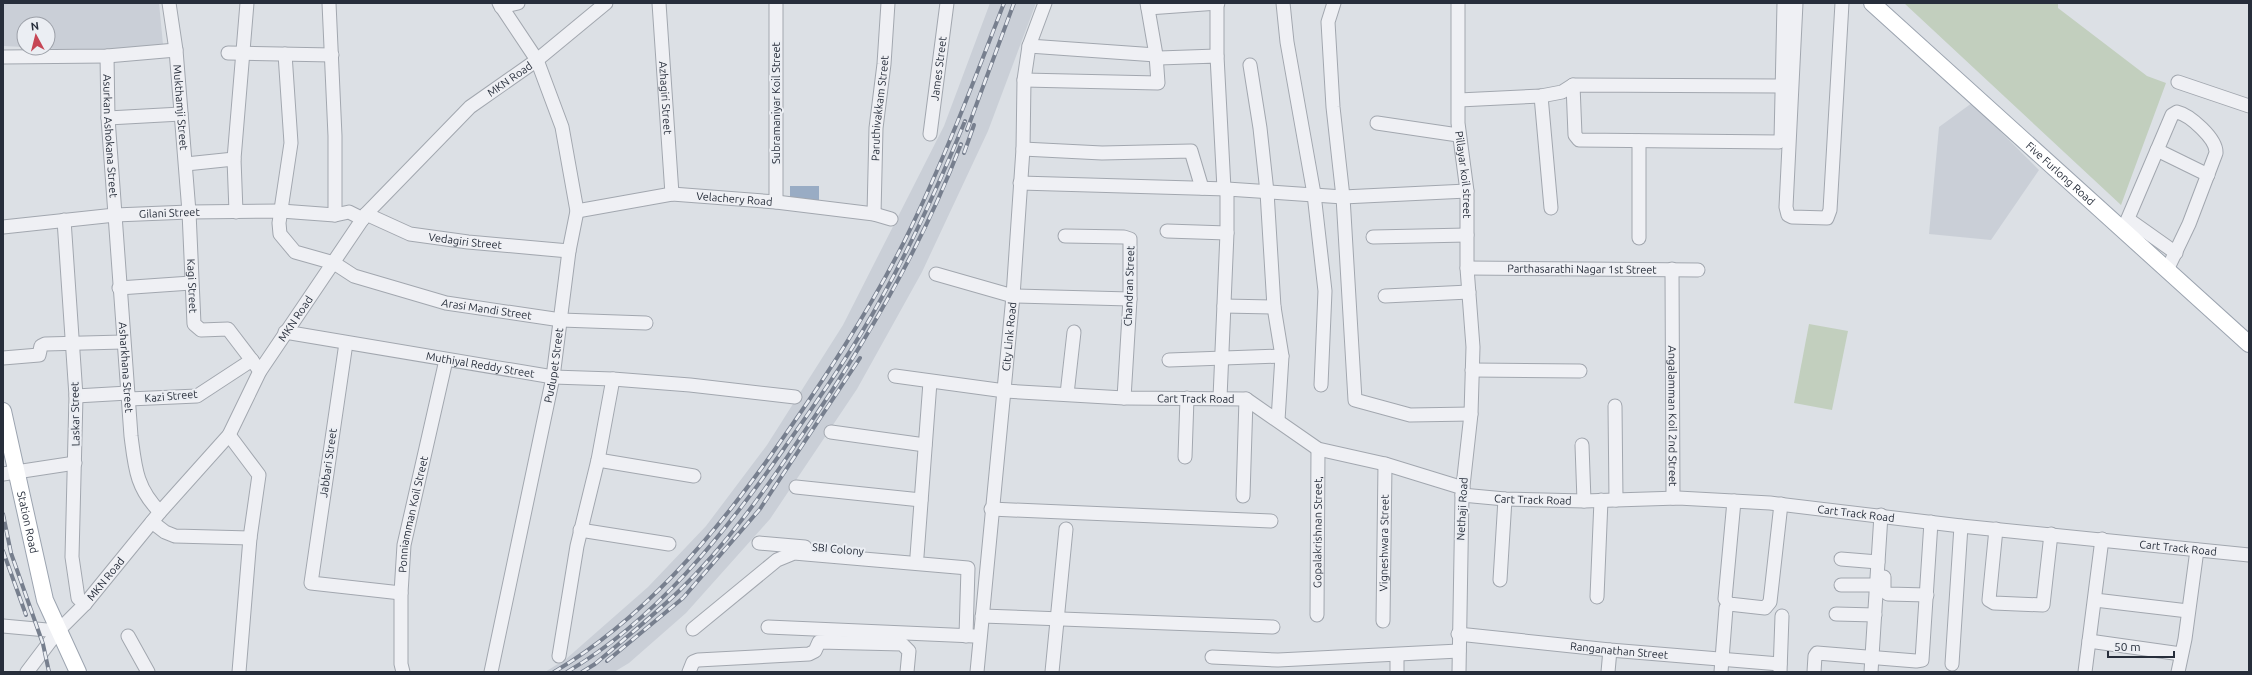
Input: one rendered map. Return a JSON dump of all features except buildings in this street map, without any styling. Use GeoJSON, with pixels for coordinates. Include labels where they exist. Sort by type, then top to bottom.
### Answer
{"type":"FeatureCollection","features":[{"type":"Feature","properties":{"kind":"main road","name":"Five Furlong Road"},"geometry":{"type":"LineString","coordinates":[[1872,3],[2125,224],[2167,270],[2249,344]]}},
{"type":"Feature","properties":{"kind":"main road","name":"Station Road"},"geometry":{"type":"LineString","coordinates":[[3,411],[10,473],[45,600],[78,672]]}},
{"type":"Feature","properties":{"kind":"street","name":"Mukthamji Street"},"geometry":{"type":"LineString","coordinates":[[169,3],[176,50],[189,212]]}},
{"type":"Feature","properties":{"kind":"street"},"geometry":{"type":"LineString","coordinates":[[236,212],[234,159],[247,3]]}},
{"type":"Feature","properties":{"kind":"street"},"geometry":{"type":"LineString","coordinates":[[329,3],[332,55],[335,215]]}},
{"type":"Feature","properties":{"kind":"street"},"geometry":{"type":"LineString","coordinates":[[500,5],[518,3]]}},
{"type":"Feature","properties":{"kind":"street","name":"MKN Road"},"geometry":{"type":"LineString","coordinates":[[27,672],[58,631],[85,604],[156,517],[229,435],[256,366],[285,332],[365,217],[470,107],[536,60],[606,3]]}},
{"type":"Feature","properties":{"kind":"street","name":"Azhagiri Street"},"geometry":{"type":"LineString","coordinates":[[659,3],[672,194]]}},
{"type":"Feature","properties":{"kind":"street","name":"Subramaniyar Koil Street"},"geometry":{"type":"LineString","coordinates":[[776,3],[776,202]]}},
{"type":"Feature","properties":{"kind":"street","name":"Paruthivakkam Street"},"geometry":{"type":"LineString","coordinates":[[874,214],[876,128],[884,64],[888,3]]}},
{"type":"Feature","properties":{"kind":"street","name":"James Street"},"geometry":{"type":"LineString","coordinates":[[930,134],[947,3]]}},
{"type":"Feature","properties":{"kind":"street","name":"City Link Road"},"geometry":{"type":"LineString","coordinates":[[977,672],[973,636],[982,616],[991,509],[1005,391],[1023,149],[1024,80],[1028,46],[1045,3]]}},
{"type":"Feature","properties":{"kind":"street"},"geometry":{"type":"LineString","coordinates":[[1024,80],[1158,83],[1156,55],[1147,6],[1218,3],[1217,56],[1227,233],[1220,358],[1220,398]]}},
{"type":"Feature","properties":{"kind":"street"},"geometry":{"type":"LineString","coordinates":[[1283,3],[1287,42],[1314,194],[1325,291],[1321,385]]}},
{"type":"Feature","properties":{"kind":"street"},"geometry":{"type":"LineString","coordinates":[[1334,3],[1328,22],[1333,106],[1343,197],[1356,400],[1410,415],[1471,414]]}},
{"type":"Feature","properties":{"kind":"street","name":"Pillayar koil street"},"geometry":{"type":"LineString","coordinates":[[1458,3],[1458,135],[1467,191],[1467,268],[1473,347]]}},
{"type":"Feature","properties":{"kind":"street"},"geometry":{"type":"LineString","coordinates":[[1573,85],[1576,138],[1579,140],[1779,142],[1781,140],[1783,86],[1784,3]]}},
{"type":"Feature","properties":{"kind":"street"},"geometry":{"type":"LineString","coordinates":[[1796,3],[1786,207],[1788,215],[1792,217],[1827,218],[1830,210],[1842,3]]}},
{"type":"Feature","properties":{"kind":"street","name":"Pudupet Street"},"geometry":{"type":"LineString","coordinates":[[491,672],[553,377],[569,251],[578,211],[562,127],[536,60],[500,5]]}},
{"type":"Feature","properties":{"kind":"street"},"geometry":{"type":"LineString","coordinates":[[1028,46],[1156,55],[1159,58],[1217,56]]}},
{"type":"Feature","properties":{"kind":"street"},"geometry":{"type":"LineString","coordinates":[[3,57],[106,56],[176,50]]}},
{"type":"Feature","properties":{"kind":"street"},"geometry":{"type":"LineString","coordinates":[[228,52],[332,55]]}},
{"type":"Feature","properties":{"kind":"street","name":"Arasi Mandi Street"},"geometry":{"type":"LineString","coordinates":[[285,54],[292,142],[281,211],[280,234],[295,252],[334,263],[354,276],[446,303],[560,320],[646,323]]}},
{"type":"Feature","properties":{"kind":"street","name":"Asurkan Ashokana Street"},"geometry":{"type":"LineString","coordinates":[[106,56],[108,118],[115,215]]}},
{"type":"Feature","properties":{"kind":"street"},"geometry":{"type":"LineString","coordinates":[[1250,64],[1267,192],[1274,307],[1282,356],[1278,420]]}},
{"type":"Feature","properties":{"kind":"street"},"geometry":{"type":"LineString","coordinates":[[2178,82],[2249,106]]}},
{"type":"Feature","properties":{"kind":"street"},"geometry":{"type":"LineString","coordinates":[[1459,100],[1541,96],[1562,92],[1573,85],[1783,86]]}},
{"type":"Feature","properties":{"kind":"street"},"geometry":{"type":"LineString","coordinates":[[1541,96],[1551,208]]}},
{"type":"Feature","properties":{"kind":"street"},"geometry":{"type":"LineString","coordinates":[[2167,270],[2176,253],[2208,175],[2216,146],[2185,113],[2177,112],[2172,115],[2125,224],[2176,253]]}},
{"type":"Feature","properties":{"kind":"street"},"geometry":{"type":"LineString","coordinates":[[108,118],[181,114]]}},
{"type":"Feature","properties":{"kind":"street"},"geometry":{"type":"LineString","coordinates":[[1377,123],[1458,135]]}},
{"type":"Feature","properties":{"kind":"street"},"geometry":{"type":"LineString","coordinates":[[1639,141],[1639,238]]}},
{"type":"Feature","properties":{"kind":"street"},"geometry":{"type":"LineString","coordinates":[[1023,149],[1102,153],[1191,151],[1202,188]]}},
{"type":"Feature","properties":{"kind":"street"},"geometry":{"type":"LineString","coordinates":[[2157,150],[2208,175]]}},
{"type":"Feature","properties":{"kind":"street"},"geometry":{"type":"LineString","coordinates":[[186,164],[234,159]]}},
{"type":"Feature","properties":{"kind":"street"},"geometry":{"type":"LineString","coordinates":[[1020,183],[1202,188],[1343,197],[1467,191]]}},
{"type":"Feature","properties":{"kind":"street","name":"Velachery Road"},"geometry":{"type":"LineString","coordinates":[[578,211],[672,194],[776,202],[874,214],[891,219]]}},
{"type":"Feature","properties":{"kind":"street","name":"Gilani Street"},"geometry":{"type":"LineString","coordinates":[[3,227],[115,215],[189,212],[281,211],[335,215]]}},
{"type":"Feature","properties":{"kind":"street","name":"Kagi Street"},"geometry":{"type":"LineString","coordinates":[[189,212],[194,324],[196,328],[208,330],[227,329],[256,366]]}},
{"type":"Feature","properties":{"kind":"street","name":"Vedagiri Street"},"geometry":{"type":"LineString","coordinates":[[335,215],[349,212],[410,234],[468,242],[569,251]]}},
{"type":"Feature","properties":{"kind":"street","name":"Asharkhana Street"},"geometry":{"type":"LineString","coordinates":[[115,215],[119,288],[128,396],[138,479],[143,491],[156,517],[175,536],[250,538]]}},
{"type":"Feature","properties":{"kind":"street","name":"Laskar Street"},"geometry":{"type":"LineString","coordinates":[[64,220],[76,396],[72,557],[78,598],[85,604]]}},
{"type":"Feature","properties":{"kind":"street"},"geometry":{"type":"LineString","coordinates":[[1167,231],[1227,233]]}},
{"type":"Feature","properties":{"kind":"street"},"geometry":{"type":"LineString","coordinates":[[1373,237],[1467,235]]}},
{"type":"Feature","properties":{"kind":"street","name":"Chandran Street"},"geometry":{"type":"LineString","coordinates":[[1065,236],[1124,236],[1130,239],[1130,299],[1124,398]]}},
{"type":"Feature","properties":{"kind":"street","name":"Parthasarathi Nagar 1st Street"},"geometry":{"type":"LineString","coordinates":[[1467,268],[1698,270]]}},
{"type":"Feature","properties":{"kind":"street","name":"Angalamman Koil 2nd Street"},"geometry":{"type":"LineString","coordinates":[[1672,269],[1674,334],[1673,498]]}},
{"type":"Feature","properties":{"kind":"street"},"geometry":{"type":"LineString","coordinates":[[936,274],[1012,296],[1130,299]]}},
{"type":"Feature","properties":{"kind":"street"},"geometry":{"type":"LineString","coordinates":[[119,288],[191,283]]}},
{"type":"Feature","properties":{"kind":"street"},"geometry":{"type":"LineString","coordinates":[[1384,296],[1469,292]]}},
{"type":"Feature","properties":{"kind":"street"},"geometry":{"type":"LineString","coordinates":[[1224,306],[1274,307]]}},
{"type":"Feature","properties":{"kind":"street","name":"Muthiyal Reddy Street"},"geometry":{"type":"LineString","coordinates":[[285,332],[553,377],[613,379],[795,396]]}},
{"type":"Feature","properties":{"kind":"street"},"geometry":{"type":"LineString","coordinates":[[1067,394],[1074,332]]}},
{"type":"Feature","properties":{"kind":"street"},"geometry":{"type":"LineString","coordinates":[[3,358],[39,355],[43,344],[123,342]]}},
{"type":"Feature","properties":{"kind":"street","name":"Jabbari Street"},"geometry":{"type":"LineString","coordinates":[[346,343],[310,583],[401,593]]}},
{"type":"Feature","properties":{"kind":"street","name":"Nethaji Road"},"geometry":{"type":"LineString","coordinates":[[1459,672],[1458,634],[1462,492],[1471,414],[1473,347]]}},
{"type":"Feature","properties":{"kind":"street"},"geometry":{"type":"LineString","coordinates":[[1169,360],[1282,356]]}},
{"type":"Feature","properties":{"kind":"street","name":"Ponniamman Koil Street"},"geometry":{"type":"LineString","coordinates":[[403,672],[401,664],[401,593],[404,545],[446,360]]}},
{"type":"Feature","properties":{"kind":"street","name":"Kazi Street"},"geometry":{"type":"LineString","coordinates":[[76,396],[198,396],[256,366]]}},
{"type":"Feature","properties":{"kind":"street"},"geometry":{"type":"LineString","coordinates":[[1472,370],[1580,370]]}},
{"type":"Feature","properties":{"kind":"street"},"geometry":{"type":"LineString","coordinates":[[895,376],[930,382],[1005,391]]}},
{"type":"Feature","properties":{"kind":"street"},"geometry":{"type":"LineString","coordinates":[[560,656],[580,530],[598,460],[613,379]]}},
{"type":"Feature","properties":{"kind":"street"},"geometry":{"type":"LineString","coordinates":[[917,556],[930,382]]}},
{"type":"Feature","properties":{"kind":"street","name":"Cart Track Road"},"geometry":{"type":"LineString","coordinates":[[1005,391],[1124,398],[1246,399],[1318,448],[1385,464],[1462,492],[1505,499],[1584,501],[1673,498],[1781,504],[1961,526],[2249,555]]}},
{"type":"Feature","properties":{"kind":"street"},"geometry":{"type":"LineString","coordinates":[[1185,457],[1186,398]]}},
{"type":"Feature","properties":{"kind":"street"},"geometry":{"type":"LineString","coordinates":[[1243,496],[1246,399]]}},
{"type":"Feature","properties":{"kind":"street"},"geometry":{"type":"LineString","coordinates":[[1615,406],[1616,500]]}},
{"type":"Feature","properties":{"kind":"street"},"geometry":{"type":"LineString","coordinates":[[831,432],[925,445]]}},
{"type":"Feature","properties":{"kind":"street"},"geometry":{"type":"LineString","coordinates":[[229,435],[259,475],[250,538],[239,672]]}},
{"type":"Feature","properties":{"kind":"street"},"geometry":{"type":"LineString","coordinates":[[1582,445],[1584,501]]}},
{"type":"Feature","properties":{"kind":"street","name":"Gopalakrishnan Street,"},"geometry":{"type":"LineString","coordinates":[[1317,615],[1318,448]]}},
{"type":"Feature","properties":{"kind":"street"},"geometry":{"type":"LineString","coordinates":[[598,460],[694,476]]}},
{"type":"Feature","properties":{"kind":"street"},"geometry":{"type":"LineString","coordinates":[[10,473],[75,463]]}},
{"type":"Feature","properties":{"kind":"street","name":"Vigneshwara Street"},"geometry":{"type":"LineString","coordinates":[[1383,621],[1385,464]]}},
{"type":"Feature","properties":{"kind":"street"},"geometry":{"type":"LineString","coordinates":[[796,487],[921,500]]}},
{"type":"Feature","properties":{"kind":"street"},"geometry":{"type":"LineString","coordinates":[[1500,580],[1505,499]]}},
{"type":"Feature","properties":{"kind":"street"},"geometry":{"type":"LineString","coordinates":[[1597,597],[1601,500]]}},
{"type":"Feature","properties":{"kind":"street"},"geometry":{"type":"LineString","coordinates":[[1734,501],[1725,599],[1729,604],[1765,608],[1770,602],[1781,504]]}},
{"type":"Feature","properties":{"kind":"street"},"geometry":{"type":"LineString","coordinates":[[991,509],[1271,521]]}},
{"type":"Feature","properties":{"kind":"street"},"geometry":{"type":"LineString","coordinates":[[1871,672],[1878,562],[1885,516]]}},
{"type":"Feature","properties":{"kind":"street"},"geometry":{"type":"LineString","coordinates":[[1885,516],[1884,591],[1888,594],[1927,595]]}},
{"type":"Feature","properties":{"kind":"street"},"geometry":{"type":"LineString","coordinates":[[1814,672],[1815,656],[1817,653],[1916,661],[1922,660],[1931,522]]}},
{"type":"Feature","properties":{"kind":"street"},"geometry":{"type":"LineString","coordinates":[[1952,664],[1961,526]]}},
{"type":"Feature","properties":{"kind":"street"},"geometry":{"type":"LineString","coordinates":[[1052,672],[1066,529]]}},
{"type":"Feature","properties":{"kind":"street"},"geometry":{"type":"LineString","coordinates":[[1996,529],[1989,600],[1994,603],[2043,606],[2051,534]]}},
{"type":"Feature","properties":{"kind":"street"},"geometry":{"type":"LineString","coordinates":[[580,530],[669,544]]}},
{"type":"Feature","properties":{"kind":"street"},"geometry":{"type":"LineString","coordinates":[[2085,672],[2102,539]]}},
{"type":"Feature","properties":{"kind":"street","name":"SBI Colony"},"geometry":{"type":"LineString","coordinates":[[759,543],[986,562]]}},
{"type":"Feature","properties":{"kind":"street"},"geometry":{"type":"LineString","coordinates":[[2178,672],[2197,550]]}},
{"type":"Feature","properties":{"kind":"street"},"geometry":{"type":"LineString","coordinates":[[693,629],[777,560],[794,553],[968,568],[973,636],[768,626]]}},
{"type":"Feature","properties":{"kind":"street"},"geometry":{"type":"LineString","coordinates":[[1841,559],[1878,562]]}},
{"type":"Feature","properties":{"kind":"street"},"geometry":{"type":"LineString","coordinates":[[1841,585],[1877,585]]}},
{"type":"Feature","properties":{"kind":"street"},"geometry":{"type":"LineString","coordinates":[[2095,600],[2188,611]]}},
{"type":"Feature","properties":{"kind":"street"},"geometry":{"type":"LineString","coordinates":[[1721,672],[1726,608]]}},
{"type":"Feature","properties":{"kind":"street"},"geometry":{"type":"LineString","coordinates":[[1836,614],[1875,615]]}},
{"type":"Feature","properties":{"kind":"street"},"geometry":{"type":"LineString","coordinates":[[982,616],[1273,627]]}},
{"type":"Feature","properties":{"kind":"street"},"geometry":{"type":"LineString","coordinates":[[1780,668],[1782,616]]}},
{"type":"Feature","properties":{"kind":"street"},"geometry":{"type":"LineString","coordinates":[[3,626],[58,631]]}},
{"type":"Feature","properties":{"kind":"street","name":"Ranganathan Street"},"geometry":{"type":"LineString","coordinates":[[1458,634],[1610,650],[1722,659],[1780,668]]}},
{"type":"Feature","properties":{"kind":"street"},"geometry":{"type":"LineString","coordinates":[[128,636],[148,672]]}},
{"type":"Feature","properties":{"kind":"street"},"geometry":{"type":"LineString","coordinates":[[2089,641],[2181,654]]}},
{"type":"Feature","properties":{"kind":"street"},"geometry":{"type":"LineString","coordinates":[[689,672],[693,662],[698,660],[809,654],[814,651],[819,642],[902,644],[909,651],[907,672]]}},
{"type":"Feature","properties":{"kind":"street"},"geometry":{"type":"LineString","coordinates":[[1608,672],[1610,650]]}},
{"type":"Feature","properties":{"kind":"street"},"geometry":{"type":"LineString","coordinates":[[1212,657],[1278,660],[1459,651]]}},
{"type":"Feature","properties":{"kind":"street"},"geometry":{"type":"LineString","coordinates":[[1397,655],[1397,672]]}},
{"type":"Feature","properties":{"kind":"shaded area"},"geometry":{"type":"Polygon","coordinates":[[[3,3],[159,3],[164,55],[56,49],[56,16],[16,16],[16,47],[3,46],[3,3]]]}},
{"type":"Feature","properties":{"kind":"shaded area"},"geometry":{"type":"Polygon","coordinates":[[[990,3],[1036,3],[988,131],[922,272],[857,389],[770,519],[686,613],[629,663],[614,672],[545,672],[566,659],[648,587],[706,526],[767,445],[843,325],[944,126],[990,3]]]}},
{"type":"Feature","properties":{"kind":"shaded area"},"geometry":{"type":"Polygon","coordinates":[[[1972,103],[2039,170],[1991,240],[1929,234],[1939,127],[1972,103]]]}},
{"type":"Feature","properties":{"kind":"green space"},"geometry":{"type":"Polygon","coordinates":[[[1904,3],[2058,3],[2058,8],[2147,76],[2166,83],[2121,205],[1904,3]]]}},
{"type":"Feature","properties":{"kind":"green space"},"geometry":{"type":"Polygon","coordinates":[[[1809,324],[1848,331],[1832,410],[1794,403],[1809,324]]]}},
{"type":"Feature","properties":{"kind":"water"},"geometry":{"type":"Polygon","coordinates":[[[790,186],[819,186],[819,200],[790,200],[790,186]]]}},
{"type":"Feature","properties":{"kind":"railway"},"geometry":{"type":"LineString","coordinates":[[554,672],[617,628],[673,575],[725,517],[807,404],[858,324],[904,242],[944,154],[1004,3]]}},
{"type":"Feature","properties":{"kind":"railway"},"geometry":{"type":"LineString","coordinates":[[967,130],[1014,3]]}},
{"type":"Feature","properties":{"kind":"railway"},"geometry":{"type":"LineString","coordinates":[[567,672],[599,651],[630,627],[659,601],[712,543],[760,482],[834,376],[870,319],[915,234],[965,121]]}},
{"type":"Feature","properties":{"kind":"railway"},"geometry":{"type":"LineString","coordinates":[[964,153],[974,125]]}},
{"type":"Feature","properties":{"kind":"railway"},"geometry":{"type":"LineString","coordinates":[[582,672],[595,664],[649,619],[697,573],[729,536],[773,478],[847,368],[890,296],[928,221],[961,144]]}},
{"type":"Feature","properties":{"kind":"railway"},"geometry":{"type":"LineString","coordinates":[[607,661],[683,598],[760,509],[860,358]]}},
{"type":"Feature","properties":{"kind":"railway"},"geometry":{"type":"LineString","coordinates":[[3,514],[11,553],[43,644],[49,672]]}},
{"type":"Feature","properties":{"kind":"railway"},"geometry":{"type":"LineString","coordinates":[[3,551],[26,615]]}}]}
